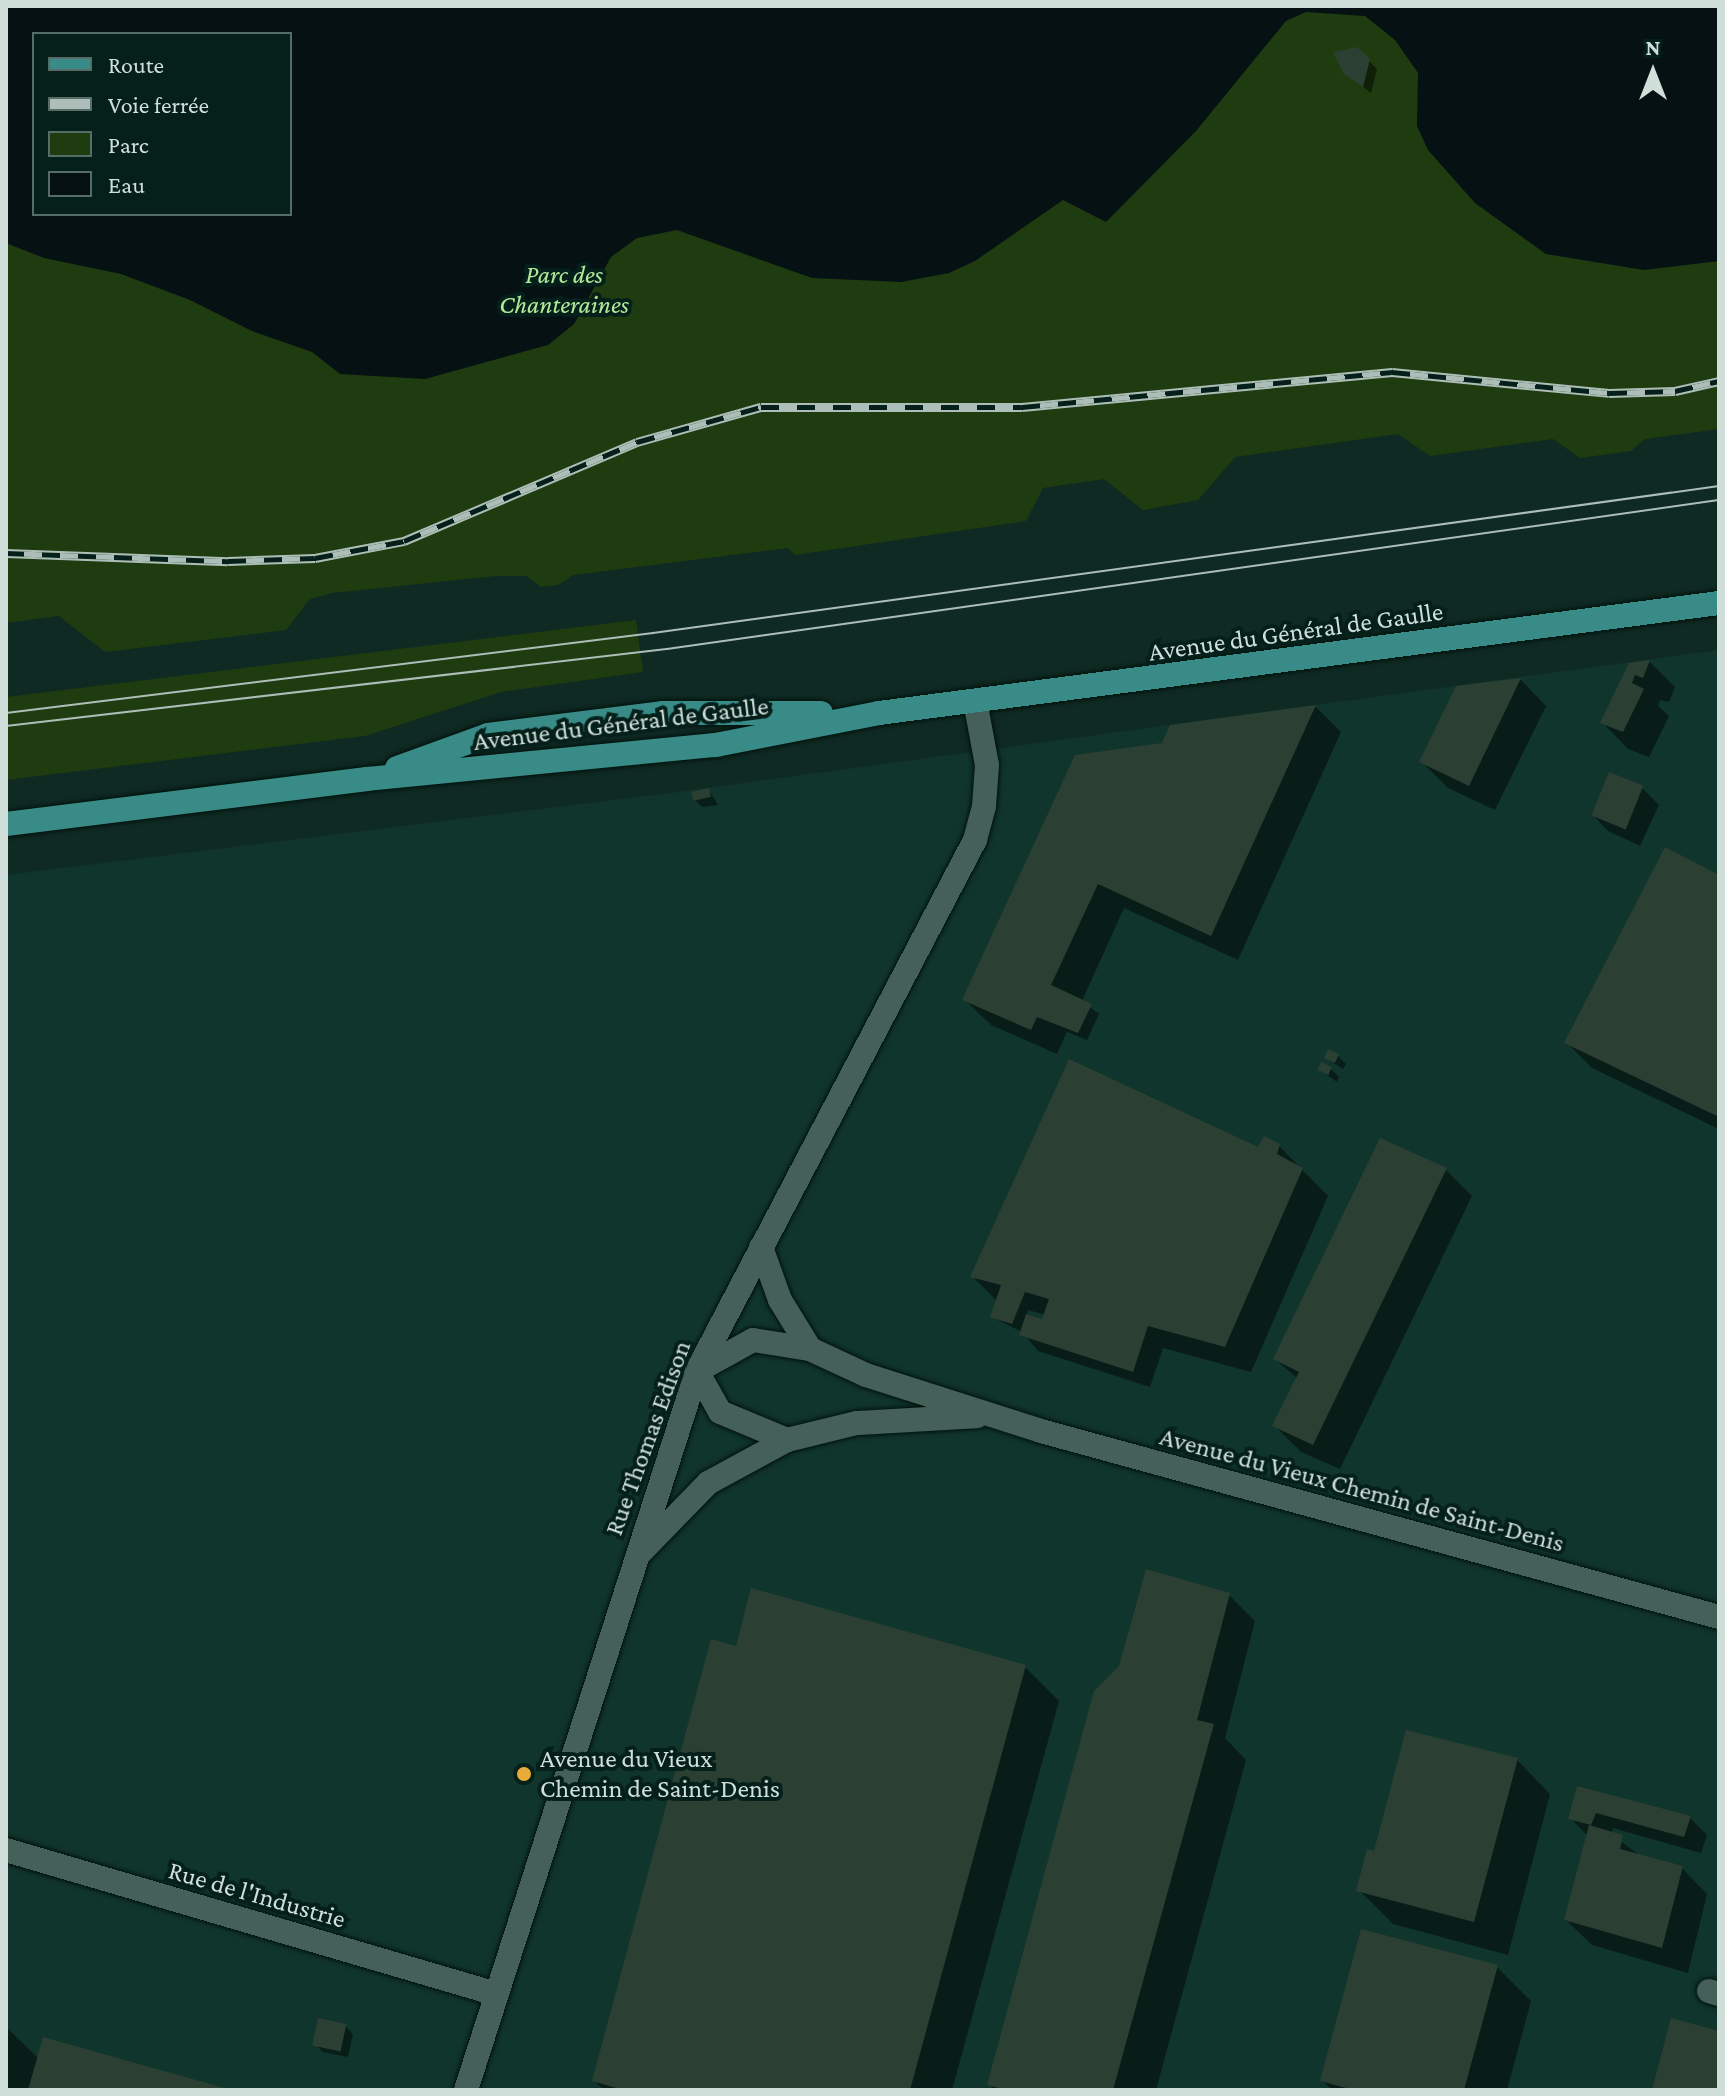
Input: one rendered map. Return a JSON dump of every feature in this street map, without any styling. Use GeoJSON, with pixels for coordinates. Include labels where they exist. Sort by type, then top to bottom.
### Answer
{"type":"FeatureCollection","features":[{"type":"Feature","properties":{"kind":"main road","name":"Avenue du Général de Gaulle"},"geometry":{"type":"LineString","coordinates":[[6,824],[367,779],[716,745],[879,713],[1719,603]]}},
{"type":"Feature","properties":{"kind":"main road","name":"Avenue du Général de Gaulle"},"geometry":{"type":"LineString","coordinates":[[367,779],[488,735],[662,713],[879,713]]}},
{"type":"Feature","properties":{"kind":"street","name":"Rue Thomas Edison"},"geometry":{"type":"LineString","coordinates":[[466,2090],[493,1993],[697,1371],[975,840],[984,806],[987,765],[975,701]]}},
{"type":"Feature","properties":{"kind":"street"},"geometry":{"type":"LineString","coordinates":[[761,1247],[780,1300],[810,1349]]}},
{"type":"Feature","properties":{"kind":"street","name":"Avenue du Vieux Chemin de Saint-Denis"},"geometry":{"type":"LineString","coordinates":[[697,1371],[753,1340],[810,1349],[866,1375],[991,1415],[1719,1617]]}},
{"type":"Feature","properties":{"kind":"street"},"geometry":{"type":"LineString","coordinates":[[697,1371],[720,1412],[787,1440]]}},
{"type":"Feature","properties":{"kind":"street","name":"Avenue du Vieux Chemin de Saint-Denis"},"geometry":{"type":"LineString","coordinates":[[634,1558],[708,1483],[787,1440],[857,1423],[991,1415]]}},
{"type":"Feature","properties":{"kind":"street","name":"Rue de l'Industrie"},"geometry":{"type":"LineString","coordinates":[[6,1850],[493,1993]]}},
{"type":"Feature","properties":{"kind":"shaded area"},"geometry":{"type":"Polygon","coordinates":[[[1719,650],[1719,2090],[6,2090],[6,875],[671,793],[1719,650]]]}},
{"type":"Feature","properties":{"kind":"green space","name":"Parc des Chanteraines"},"geometry":{"type":"Polygon","coordinates":[[[6,6],[1719,6],[1719,429],[1645,439],[1631,451],[1580,458],[1553,439],[1430,456],[1398,434],[1235,457],[1198,500],[1143,510],[1104,479],[1043,488],[1026,521],[795,555],[788,548],[573,575],[558,585],[541,587],[526,576],[496,576],[332,593],[310,599],[286,630],[105,652],[59,616],[6,623],[6,6]]]}},
{"type":"Feature","properties":{"kind":"green space"},"geometry":{"type":"Polygon","coordinates":[[[636,620],[643,672],[501,692],[365,736],[6,780],[6,697],[636,620]]]}},
{"type":"Feature","properties":{"kind":"water"},"geometry":{"type":"Polygon","coordinates":[[[6,6],[1719,6],[1719,261],[1644,270],[1546,254],[1475,203],[1428,150],[1417,126],[1418,73],[1395,40],[1365,16],[1306,12],[1286,21],[1196,131],[1106,222],[1063,200],[975,261],[949,273],[901,282],[812,278],[677,230],[637,238],[611,257],[574,324],[548,345],[425,379],[340,374],[312,352],[252,331],[190,300],[121,274],[44,258],[6,243],[6,6]]]}},
{"type":"Feature","properties":{"kind":"building"},"geometry":{"type":"Polygon","coordinates":[[[1357,47],[1370,59],[1363,87],[1344,74],[1333,52],[1357,47]]]}},
{"type":"Feature","properties":{"kind":"building"},"geometry":{"type":"Polygon","coordinates":[[[1650,660],[1643,678],[1635,675],[1632,683],[1644,689],[1623,732],[1600,723],[1629,663],[1650,660]]]}},
{"type":"Feature","properties":{"kind":"building"},"geometry":{"type":"Polygon","coordinates":[[[1521,678],[1469,786],[1419,762],[1456,686],[1521,678]]]}},
{"type":"Feature","properties":{"kind":"building"},"geometry":{"type":"Polygon","coordinates":[[[1316,705],[1211,936],[1098,884],[1051,985],[1092,1004],[1078,1033],[1037,1017],[1031,1030],[962,1000],[1075,755],[1162,743],[1170,725],[1316,705]]]}},
{"type":"Feature","properties":{"kind":"building"},"geometry":{"type":"Polygon","coordinates":[[[1609,772],[1643,786],[1626,829],[1591,816],[1609,772]]]}},
{"type":"Feature","properties":{"kind":"building"},"geometry":{"type":"Polygon","coordinates":[[[709,788],[711,797],[693,801],[691,792],[709,788]]]}},
{"type":"Feature","properties":{"kind":"building"},"geometry":{"type":"Polygon","coordinates":[[[1665,847],[1719,875],[1719,1117],[1564,1043],[1665,847]]]}},
{"type":"Feature","properties":{"kind":"building"},"geometry":{"type":"Polygon","coordinates":[[[1328,1049],[1339,1054],[1335,1063],[1324,1058],[1328,1049]]]}},
{"type":"Feature","properties":{"kind":"building"},"geometry":{"type":"Polygon","coordinates":[[[1069,1059],[1258,1147],[1264,1136],[1280,1144],[1277,1154],[1303,1168],[1225,1347],[1148,1326],[1133,1372],[1019,1335],[1026,1314],[1042,1319],[1049,1299],[1025,1292],[1012,1324],[990,1317],[1001,1285],[970,1277],[1069,1059]]]}},
{"type":"Feature","properties":{"kind":"building"},"geometry":{"type":"Polygon","coordinates":[[[1321,1062],[1332,1067],[1328,1075],[1317,1070],[1321,1062]]]}},
{"type":"Feature","properties":{"kind":"building"},"geometry":{"type":"Polygon","coordinates":[[[1380,1138],[1447,1168],[1313,1445],[1272,1426],[1299,1372],[1273,1359],[1380,1138]]]}},
{"type":"Feature","properties":{"kind":"building"},"geometry":{"type":"Polygon","coordinates":[[[1146,1569],[1230,1593],[1197,1720],[1214,1724],[1113,2090],[1006,2090],[987,2085],[1094,1691],[1119,1666],[1146,1569]]]}},
{"type":"Feature","properties":{"kind":"building"},"geometry":{"type":"Polygon","coordinates":[[[751,1588],[1026,1665],[910,2090],[623,2090],[592,2081],[711,1639],[736,1646],[751,1588]]]}},
{"type":"Feature","properties":{"kind":"building"},"geometry":{"type":"Polygon","coordinates":[[[1406,1730],[1518,1758],[1474,1922],[1356,1891],[1367,1849],[1374,1851],[1406,1730]]]}},
{"type":"Feature","properties":{"kind":"building"},"geometry":{"type":"Polygon","coordinates":[[[1577,1786],[1691,1816],[1684,1837],[1596,1813],[1591,1825],[1568,1819],[1577,1786]]]}},
{"type":"Feature","properties":{"kind":"building"},"geometry":{"type":"Polygon","coordinates":[[[1589,1825],[1623,1835],[1620,1849],[1683,1866],[1662,1948],[1564,1920],[1589,1825]]]}},
{"type":"Feature","properties":{"kind":"building"},"geometry":{"type":"Polygon","coordinates":[[[1361,1929],[1498,1965],[1464,2090],[1354,2090],[1320,2081],[1361,1929]]]}},
{"type":"Feature","properties":{"kind":"building"},"geometry":{"type":"Polygon","coordinates":[[[318,2018],[346,2024],[341,2051],[312,2045],[318,2018]]]}},
{"type":"Feature","properties":{"kind":"building"},"geometry":{"type":"Polygon","coordinates":[[[1671,2018],[1719,2031],[1719,2090],[1652,2090],[1671,2018]]]}},
{"type":"Feature","properties":{"kind":"building"},"geometry":{"type":"Polygon","coordinates":[[[43,2037],[228,2089],[228,2090],[28,2090],[43,2037]]]}},
{"type":"Feature","properties":{"kind":"tram line"},"geometry":{"type":"LineString","coordinates":[[6,713],[653,633],[1719,486]]}},
{"type":"Feature","properties":{"kind":"tram line"},"geometry":{"type":"LineString","coordinates":[[6,726],[667,649],[1719,500]]}},
{"type":"Feature","properties":{"kind":"railway"},"geometry":{"type":"LineString","coordinates":[[6,553],[228,561],[315,558],[404,541],[637,442],[761,407],[1022,407],[1392,372],[1609,393],[1675,391],[1719,381]]}},
{"type":"Feature","properties":{"kind":"place","name":"Avenue du Vieux Chemin de Saint-Denis"},"geometry":{"type":"Point","coordinates":[524,1774]}}]}
